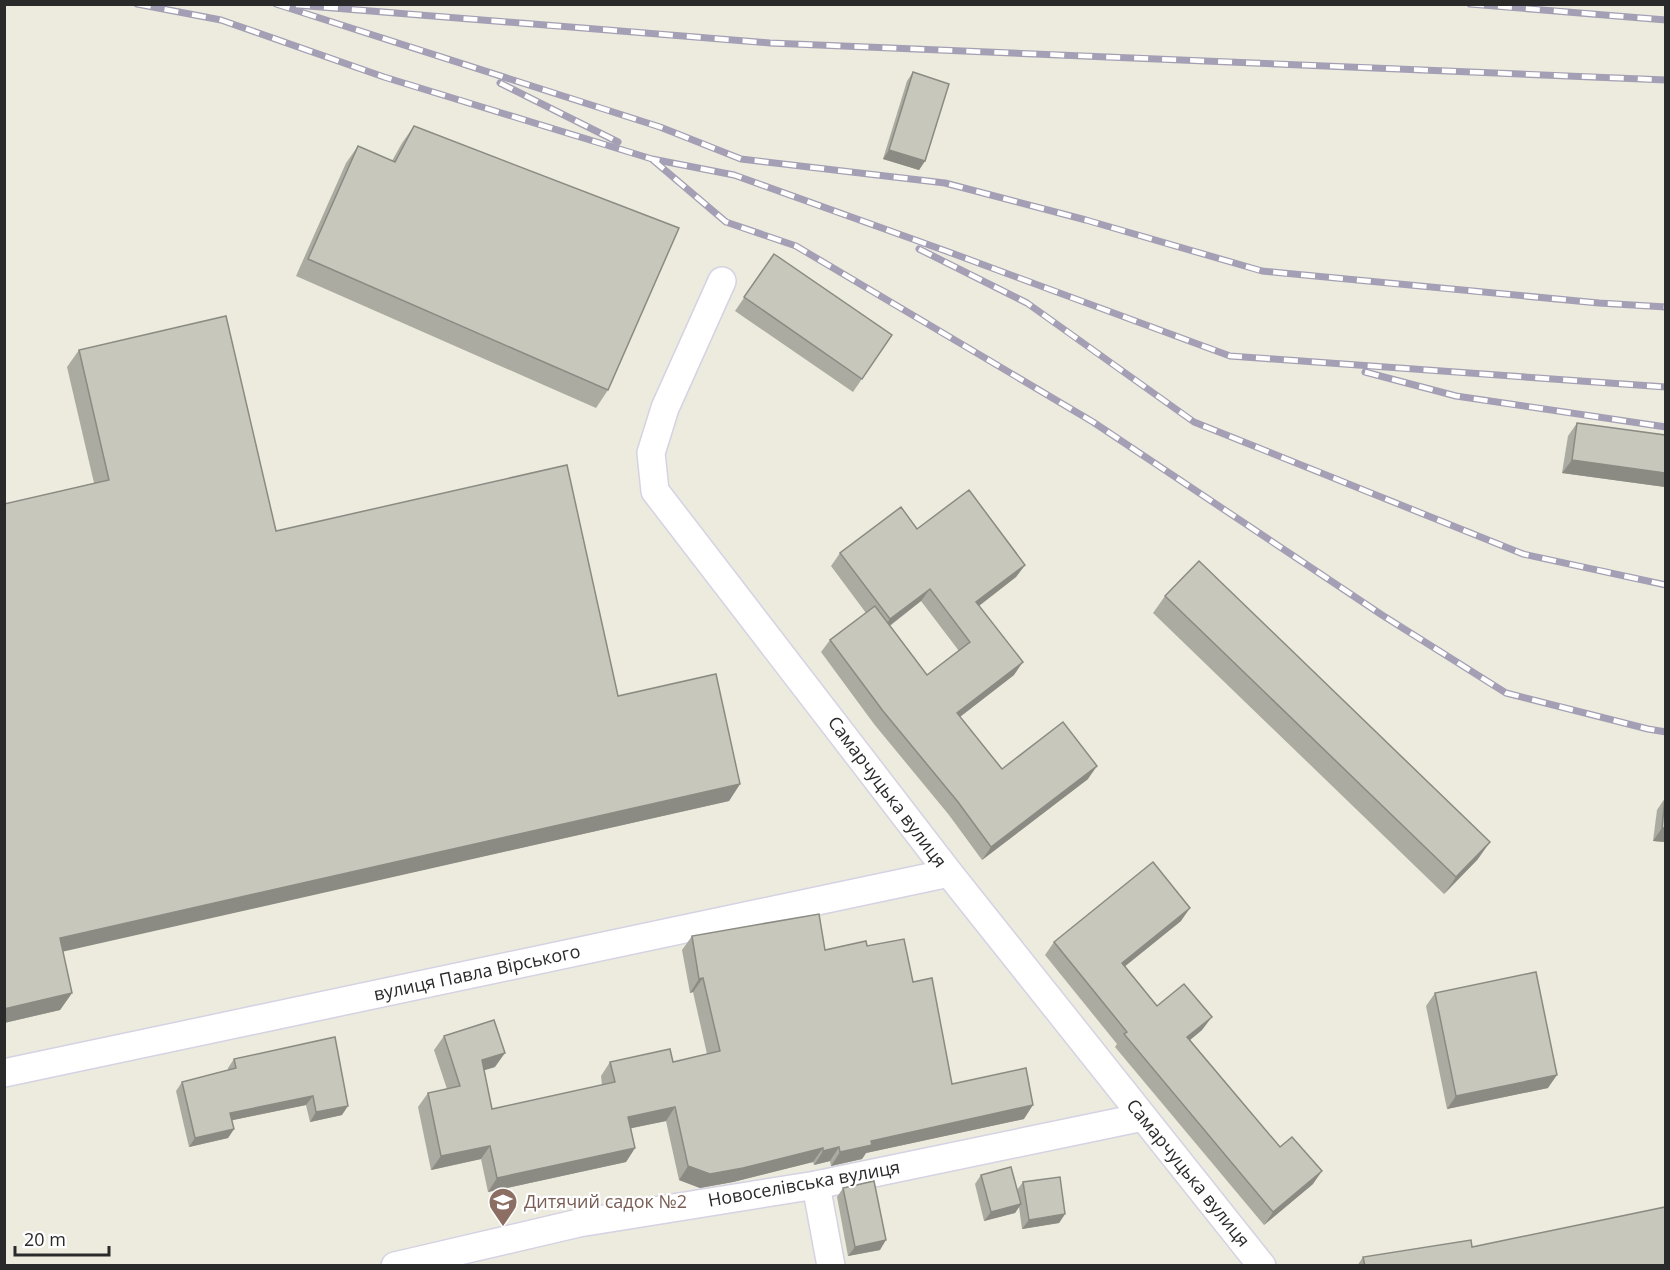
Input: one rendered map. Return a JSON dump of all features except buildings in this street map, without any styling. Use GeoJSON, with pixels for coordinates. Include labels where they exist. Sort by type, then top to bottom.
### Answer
{"type":"FeatureCollection","features":[{"type":"Feature","properties":{"kind":"street","name":"Самарчуцька вулиця"},"geometry":{"type":"LineString","coordinates":[[722,281],[665,408],[651,453],[655,491],[949,873],[1262,1266]]}},
{"type":"Feature","properties":{"kind":"street","name":"вулиця Павла Вірського"},"geometry":{"type":"LineString","coordinates":[[4,1073],[949,873]]}},
{"type":"Feature","properties":{"kind":"street","name":"Новоселівська вулиця"},"geometry":{"type":"LineString","coordinates":[[395,1266],[579,1222],[816,1185],[1143,1117]]}},
{"type":"Feature","properties":{"kind":"street"},"geometry":{"type":"LineString","coordinates":[[816,1185],[831,1266]]}},
{"type":"Feature","properties":{"kind":"railway"},"geometry":{"type":"LineString","coordinates":[[137,4],[221,20],[384,77],[652,159],[734,175],[1230,356],[1666,387]]}},
{"type":"Feature","properties":{"kind":"railway"},"geometry":{"type":"LineString","coordinates":[[276,4],[660,127],[741,159],[945,183],[1086,220],[1262,271],[1599,303],[1666,307]]}},
{"type":"Feature","properties":{"kind":"railway"},"geometry":{"type":"LineString","coordinates":[[1470,4],[1666,20]]}},
{"type":"Feature","properties":{"kind":"railway"},"geometry":{"type":"LineString","coordinates":[[296,5],[770,43],[1666,80]]}},
{"type":"Feature","properties":{"kind":"railway"},"geometry":{"type":"LineString","coordinates":[[500,83],[618,142]]}},
{"type":"Feature","properties":{"kind":"railway"},"geometry":{"type":"LineString","coordinates":[[653,160],[726,222],[796,246],[1093,422],[1382,615],[1506,693],[1666,732]]}},
{"type":"Feature","properties":{"kind":"railway"},"geometry":{"type":"LineString","coordinates":[[919,249],[1027,303],[1194,422],[1523,554],[1666,585]]}},
{"type":"Feature","properties":{"kind":"railway"},"geometry":{"type":"LineString","coordinates":[[1365,372],[1456,396],[1666,427]]}},
{"type":"Feature","properties":{"kind":"place","name":"Дитячий садок №2"},"geometry":{"type":"Point","coordinates":[503,1228]}}]}
